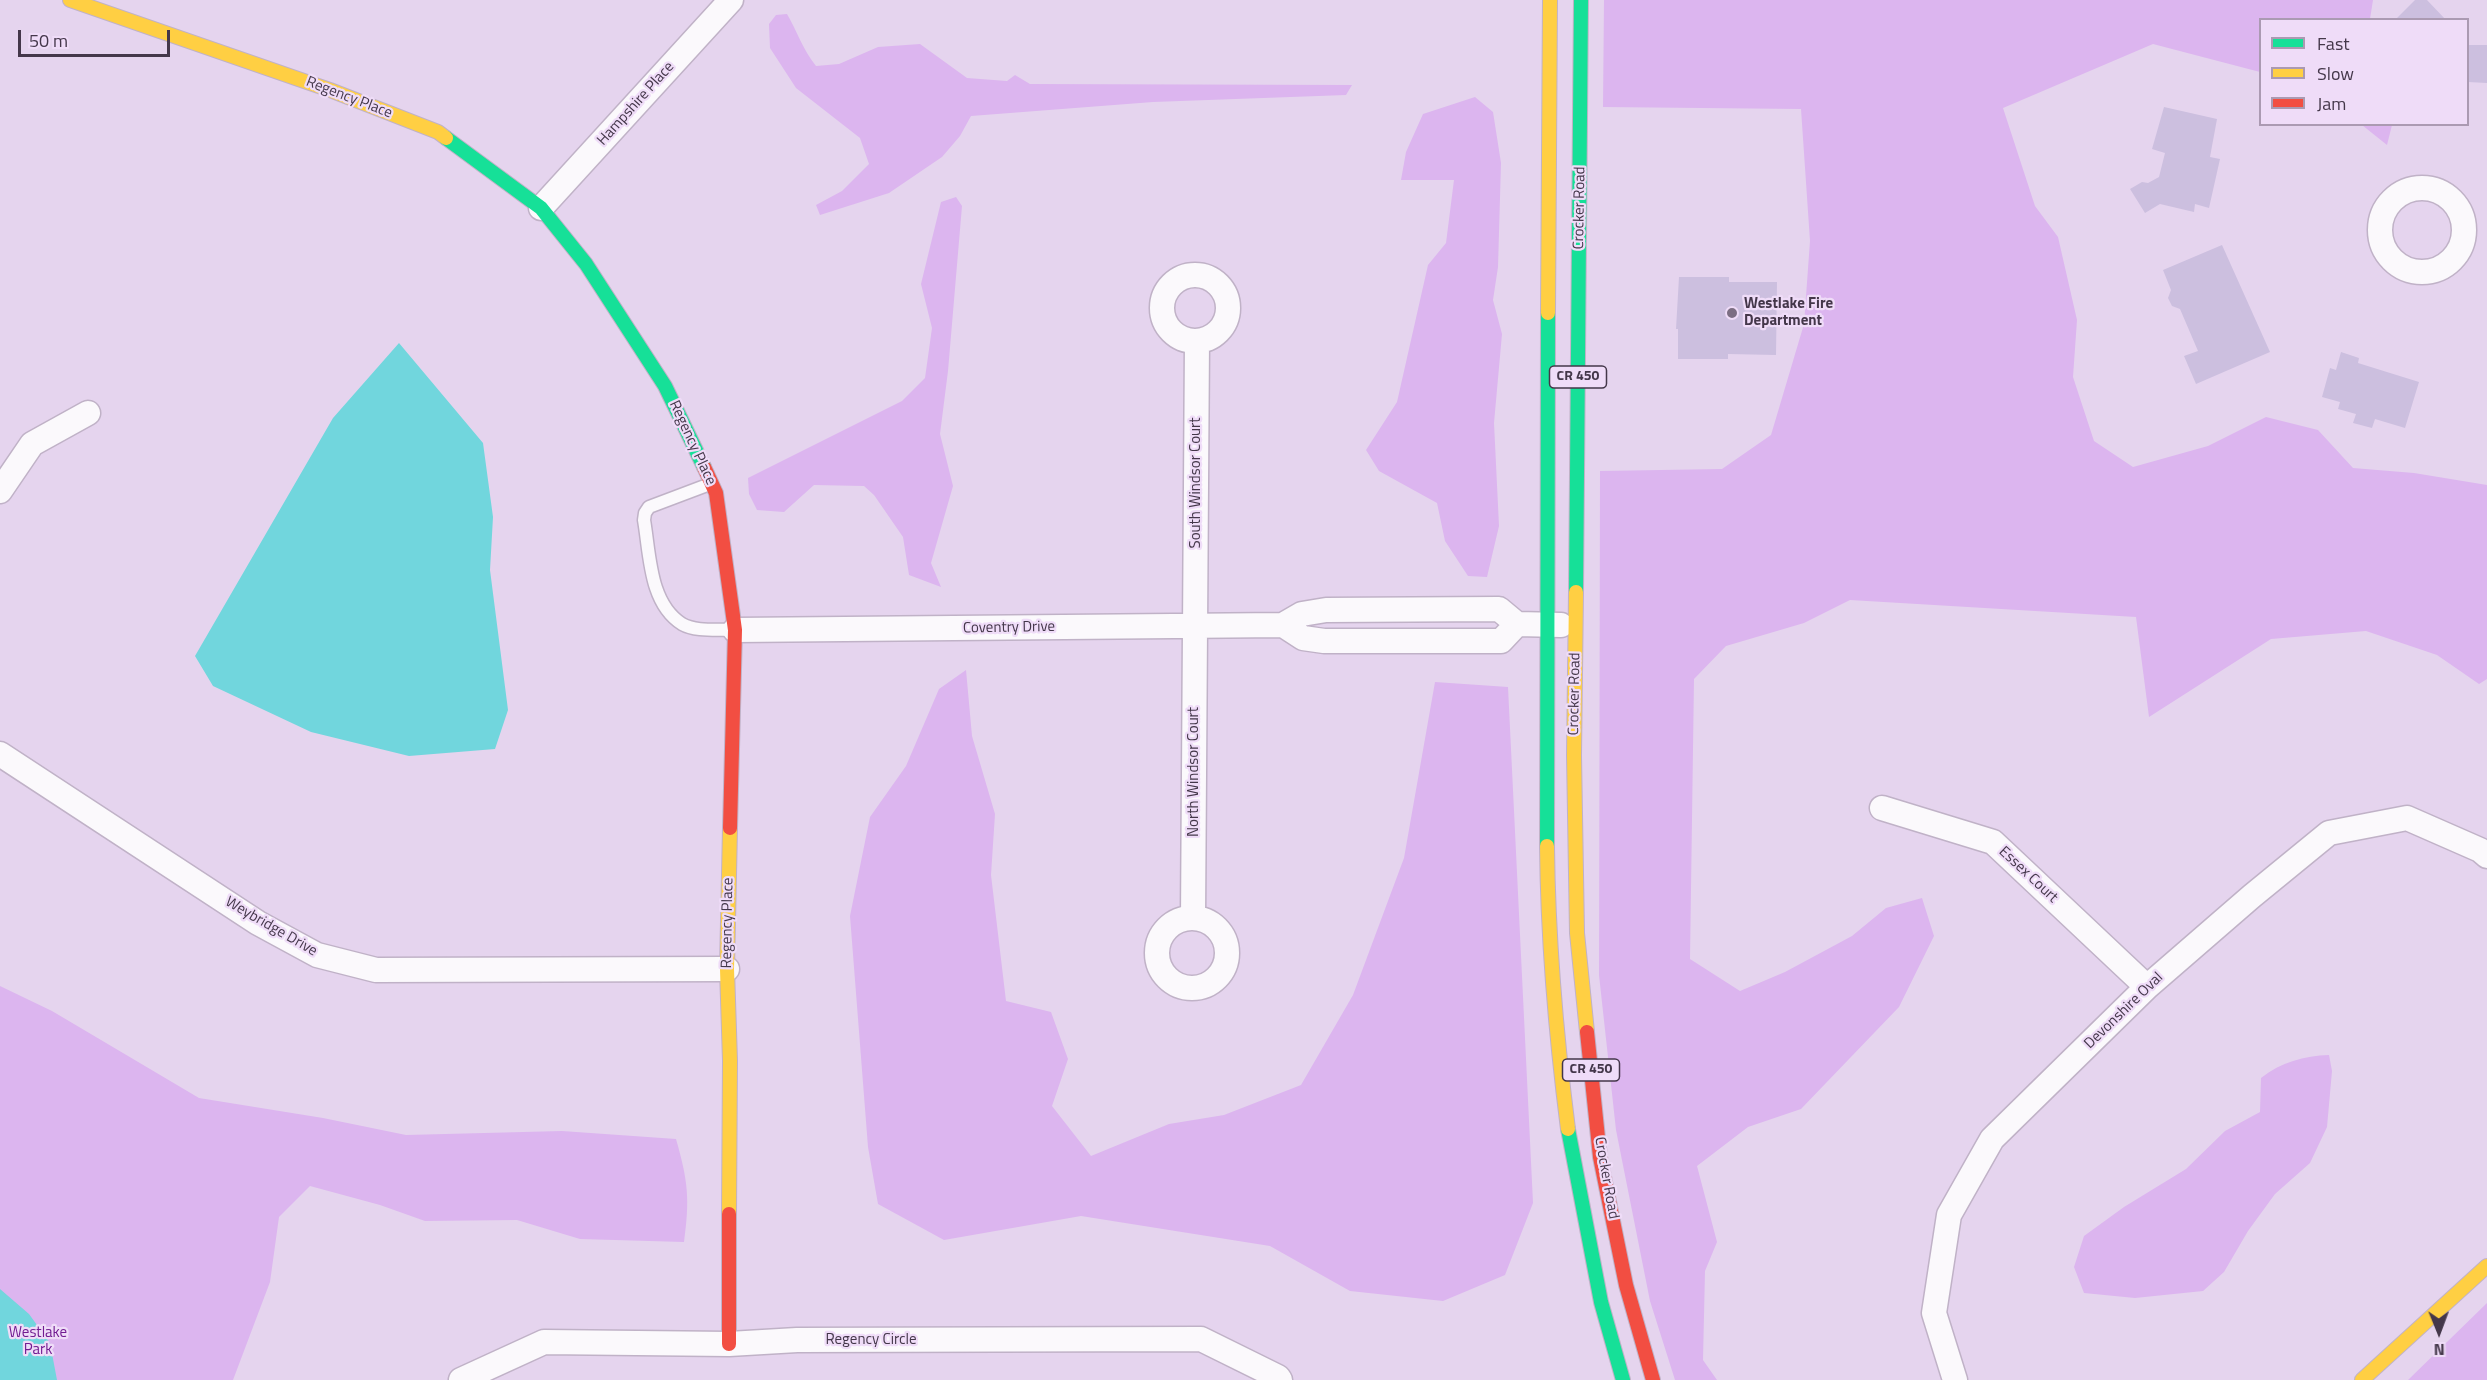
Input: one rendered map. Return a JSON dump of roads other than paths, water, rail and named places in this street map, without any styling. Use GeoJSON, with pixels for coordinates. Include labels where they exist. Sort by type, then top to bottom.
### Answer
{"type":"FeatureCollection","features":[{"type":"Feature","properties":{"kind":"main road","name":"Regency Place"},"geometry":{"type":"LineString","coordinates":[[70,0],[330,90],[438,132],[541,208],[586,264],[665,386],[716,493],[735,630],[727,969],[730,1061],[729,1344]]}},
{"type":"Feature","properties":{"kind":"main road","name":"Crocker Road"},"geometry":{"type":"LineString","coordinates":[[1550,0],[1546,625],[1548,932],[1560,1070],[1570,1148],[1601,1302],[1623,1380]]}},
{"type":"Feature","properties":{"kind":"main road","name":"Crocker Road"},"geometry":{"type":"LineString","coordinates":[[1581,0],[1574,755],[1577,933],[1600,1157],[1626,1285],[1653,1380]]}},
{"type":"Feature","properties":{"kind":"main road"},"geometry":{"type":"LineString","coordinates":[[2362,1380],[2487,1266]]}},
{"type":"Feature","properties":{"kind":"street","name":"Hampshire Place"},"geometry":{"type":"LineString","coordinates":[[541,208],[731,0]]}},
{"type":"Feature","properties":{"kind":"street","name":"South Windsor Court"},"geometry":{"type":"LineString","coordinates":[[1195,626],[1197,341]]}},
{"type":"Feature","properties":{"kind":"street"},"geometry":{"type":"LineString","coordinates":[[0,491],[32,444],[88,413]]}},
{"type":"Feature","properties":{"kind":"street","name":"Coventry Drive"},"geometry":{"type":"LineString","coordinates":[[735,630],[1283,625],[1302,615],[1315,612],[1499,609],[1517,624],[1575,626]]}},
{"type":"Feature","properties":{"kind":"street","name":"North Windsor Court"},"geometry":{"type":"LineString","coordinates":[[1193,918],[1195,626]]}},
{"type":"Feature","properties":{"kind":"street","name":"Weybridge Drive"},"geometry":{"type":"LineString","coordinates":[[0,754],[258,923],[316,955],[376,970],[727,969]]}},
{"type":"Feature","properties":{"kind":"street","name":"Essex Court"},"geometry":{"type":"LineString","coordinates":[[1882,808],[1993,842],[2147,987]]}},
{"type":"Feature","properties":{"kind":"street","name":"Devonshire Oval"},"geometry":{"type":"LineString","coordinates":[[1955,1380],[1934,1313],[1949,1215],[1992,1139],[2147,987],[2329,833],[2407,818],[2481,850],[2487,856]]}},
{"type":"Feature","properties":{"kind":"street","name":"Regency Circle"},"geometry":{"type":"LineString","coordinates":[[461,1380],[544,1342],[729,1344],[797,1340],[1201,1339],[1280,1380]]}},
{"type":"Feature","properties":{"kind":"lane"},"geometry":{"type":"LineString","coordinates":[[711,484],[649,507],[644,520],[656,588],[662,604],[683,624],[702,629],[735,630]]}},
{"type":"Feature","properties":{"kind":"place","name":"Westlake Fire Department"},"geometry":{"type":"Point","coordinates":[1732,313]}},
{"type":"Feature","properties":{"kind":"park label","name":"Westlake Park"},"geometry":{"type":"Point","coordinates":[38,1342]}}]}
